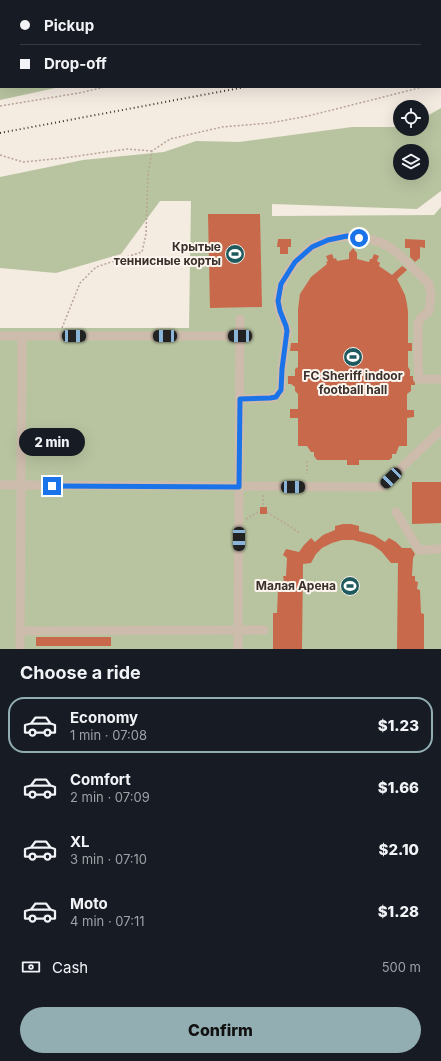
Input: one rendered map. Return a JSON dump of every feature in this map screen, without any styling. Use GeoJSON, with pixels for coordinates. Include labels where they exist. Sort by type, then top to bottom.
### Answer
{"type":"FeatureCollection","features":[{"type":"Feature","properties":{"kind":"street"},"geometry":{"type":"LineString","coordinates":[[240,399],[276,397],[281,390],[287,331],[278,301],[281,284],[295,262],[312,247],[328,240],[347,236],[370,239],[389,247],[429,284],[431,295],[429,311],[418,323],[419,379],[441,379]]}},
{"type":"Feature","properties":{"kind":"street"},"geometry":{"type":"LineString","coordinates":[[238,649],[240,319]]}},
{"type":"Feature","properties":{"kind":"street"},"geometry":{"type":"LineString","coordinates":[[0,336],[240,336]]}},
{"type":"Feature","properties":{"kind":"street"},"geometry":{"type":"LineString","coordinates":[[20,649],[22,336]]}},
{"type":"Feature","properties":{"kind":"street"},"geometry":{"type":"LineString","coordinates":[[0,485],[381,488],[441,430]]}},
{"type":"Feature","properties":{"kind":"street"},"geometry":{"type":"LineString","coordinates":[[396,512],[419,550],[441,549]]}},
{"type":"Feature","properties":{"kind":"street"},"geometry":{"type":"LineString","coordinates":[[20,631],[264,630]]}},
{"type":"Feature","properties":{"kind":"path"},"geometry":{"type":"LineString","coordinates":[[0,106],[101,88]]}},
{"type":"Feature","properties":{"kind":"path"},"geometry":{"type":"LineString","coordinates":[[0,155],[23,162],[127,149],[152,151],[170,138],[222,127],[270,123],[308,116],[419,88]]}},
{"type":"Feature","properties":{"kind":"path"},"geometry":{"type":"LineString","coordinates":[[59,336],[80,283],[96,268],[142,252],[146,234],[148,174],[152,151]]}},
{"type":"Feature","properties":{"kind":"path"},"geometry":{"type":"LineString","coordinates":[[307,461],[308,474]]}},
{"type":"Feature","properties":{"kind":"path"},"geometry":{"type":"LineString","coordinates":[[263,487],[263,507]]}},
{"type":"Feature","properties":{"kind":"path"},"geometry":{"type":"LineString","coordinates":[[239,523],[260,511]]}},
{"type":"Feature","properties":{"kind":"path"},"geometry":{"type":"LineString","coordinates":[[267,512],[300,533]]}},
{"type":"Feature","properties":{"kind":"green space"},"geometry":{"type":"Polygon","coordinates":[[[0,88],[55,88],[0,100],[0,88]]]}},
{"type":"Feature","properties":{"kind":"green space"},"geometry":{"type":"Polygon","coordinates":[[[441,108],[441,191],[417,209],[272,204],[272,216],[434,215],[441,207],[441,649],[0,649],[0,328],[189,328],[191,201],[160,201],[121,254],[56,273],[0,268],[0,177],[83,160],[164,152],[196,141],[239,142],[352,127],[393,127],[393,136],[429,136],[429,115],[441,108]]]}},
{"type":"Feature","properties":{"kind":"building","name":"Крытые теннисные корты"},"geometry":{"type":"Polygon","coordinates":[[[208,214],[260,214],[262,307],[210,308],[208,214]]]}},
{"type":"Feature","properties":{"kind":"building"},"geometry":{"type":"Polygon","coordinates":[[[278,239],[291,239],[291,247],[288,247],[288,254],[280,254],[280,247],[277,247],[278,239]]]}},
{"type":"Feature","properties":{"kind":"building"},"geometry":{"type":"Polygon","coordinates":[[[405,239],[425,240],[425,248],[420,247],[420,258],[415,262],[410,257],[410,248],[405,248],[405,239]]]}},
{"type":"Feature","properties":{"kind":"building","name":"FC Sheriff indoor football hall"},"geometry":{"type":"Polygon","coordinates":[[[353,248],[357,253],[357,259],[369,262],[374,254],[379,256],[377,261],[380,263],[379,266],[392,275],[402,266],[407,270],[397,279],[405,295],[407,304],[408,343],[412,343],[412,351],[408,351],[408,367],[410,370],[410,376],[413,376],[415,385],[411,385],[411,391],[407,394],[407,410],[414,410],[414,417],[407,418],[407,446],[399,446],[396,454],[392,454],[392,458],[389,460],[359,460],[359,465],[347,465],[347,460],[317,460],[314,456],[314,452],[311,452],[307,446],[298,446],[298,418],[290,418],[290,409],[298,409],[298,394],[295,391],[295,387],[288,384],[288,376],[295,376],[295,369],[298,367],[298,351],[290,351],[291,343],[298,343],[298,309],[300,294],[311,277],[327,264],[326,262],[328,261],[326,256],[332,254],[334,259],[336,258],[337,261],[349,259],[349,253],[353,248]]]}},
{"type":"Feature","properties":{"kind":"building"},"geometry":{"type":"Polygon","coordinates":[[[412,482],[441,482],[441,523],[412,524],[412,482]]]}},
{"type":"Feature","properties":{"kind":"building"},"geometry":{"type":"Polygon","coordinates":[[[260,507],[267,507],[267,514],[260,514],[260,507]]]}},
{"type":"Feature","properties":{"kind":"building"},"geometry":{"type":"Polygon","coordinates":[[[343,524],[359,526],[359,531],[374,535],[385,542],[389,538],[402,548],[411,548],[415,554],[413,558],[412,576],[415,576],[415,581],[418,582],[417,589],[420,590],[421,613],[424,614],[424,649],[397,649],[398,563],[391,563],[381,551],[372,545],[353,540],[342,540],[322,548],[316,554],[311,563],[303,564],[302,649],[273,649],[273,613],[277,613],[278,589],[282,589],[281,582],[284,582],[283,576],[286,576],[287,558],[283,555],[286,549],[299,552],[311,538],[315,542],[323,535],[335,530],[335,526],[343,524]]]}},
{"type":"Feature","properties":{"kind":"building"},"geometry":{"type":"Polygon","coordinates":[[[36,637],[111,637],[111,646],[36,646],[36,637]]]}},
{"type":"Feature","properties":{"kind":"railway"},"geometry":{"type":"LineString","coordinates":[[0,133],[240,88]]}},
{"type":"Feature","properties":{"kind":"place","name":"Крытые теннисные корты"},"geometry":{"type":"Point","coordinates":[235,254]}},
{"type":"Feature","properties":{"kind":"place","name":"FC Sheriff indoor football hall"},"geometry":{"type":"Point","coordinates":[353,357]}},
{"type":"Feature","properties":{"kind":"place","name":"Малая Арена"},"geometry":{"type":"Point","coordinates":[350,586]}},
{"type":"Feature","properties":{"kind":"route"},"geometry":{"type":"LineString","coordinates":[[52,486],[239,487],[240,399],[276,397],[281,390],[287,331],[278,301],[281,284],[295,262],[312,247],[328,240],[347,236],[359,238]]}}]}
